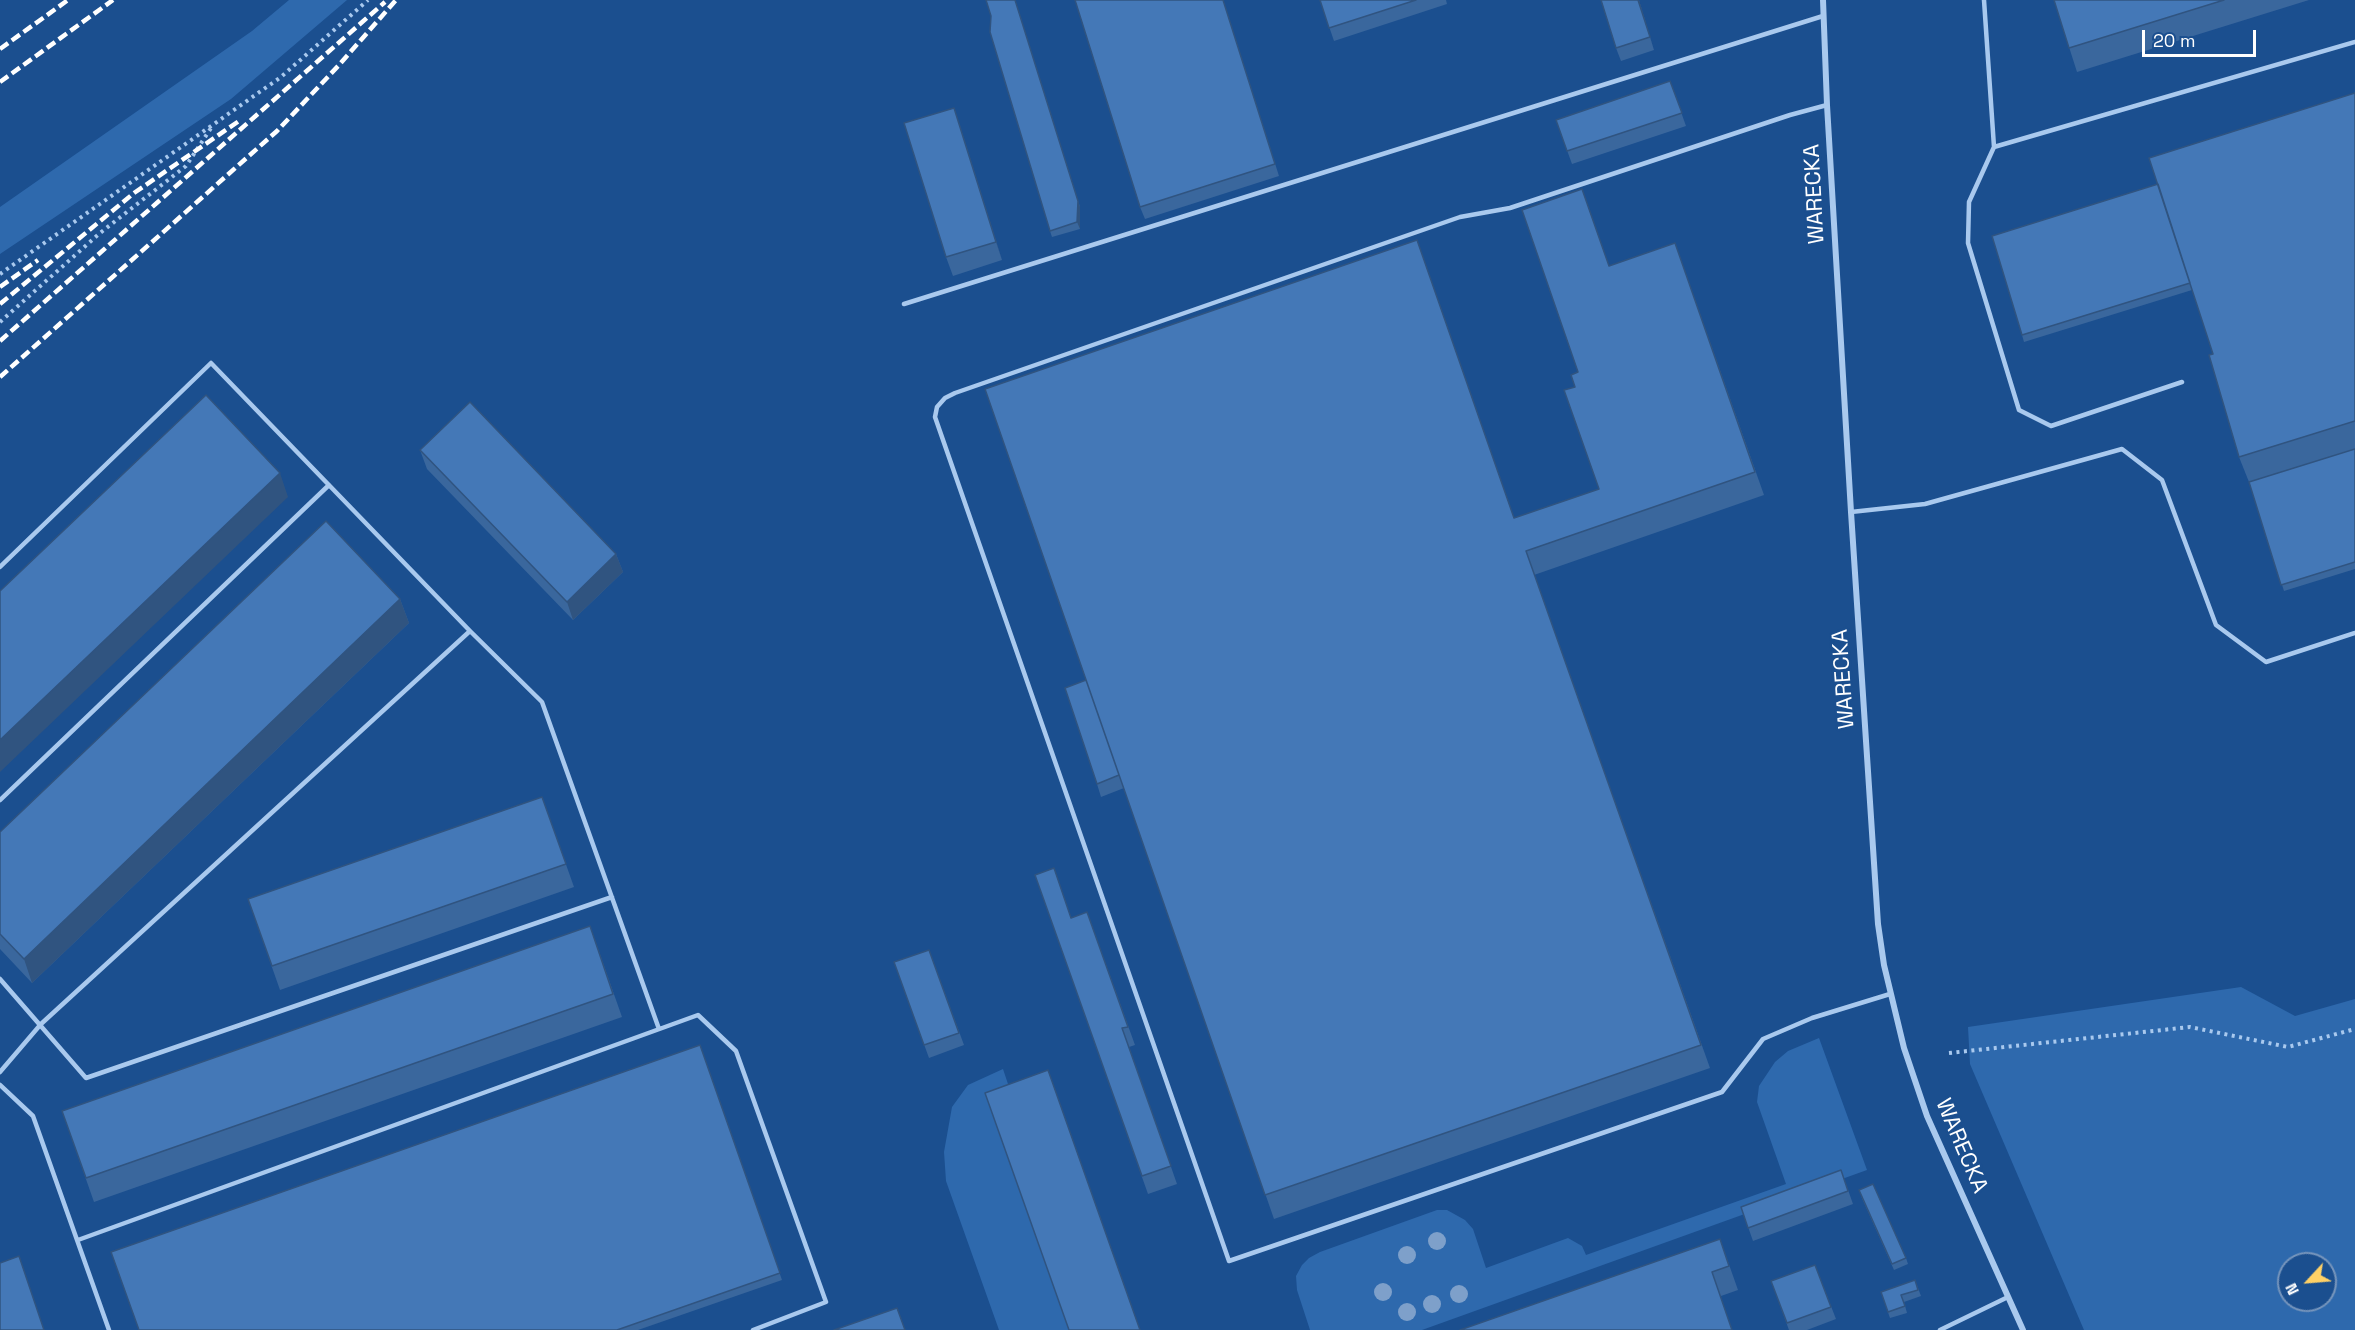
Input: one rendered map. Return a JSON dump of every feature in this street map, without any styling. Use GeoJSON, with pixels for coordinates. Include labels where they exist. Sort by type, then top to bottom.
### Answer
{"type":"FeatureCollection","features":[{"type":"Feature","properties":{"kind":"street","name":"WARECKA"},"geometry":{"type":"LineString","coordinates":[[1823,0],[1851,512],[1878,924],[1890,993],[1904,1048],[1927,1116],[2023,1330]]}},
{"type":"Feature","properties":{"kind":"lane"},"geometry":{"type":"LineString","coordinates":[[1984,0],[1994,147],[1969,202],[1968,243],[2019,410],[2051,426],[2182,382]]}},
{"type":"Feature","properties":{"kind":"lane"},"geometry":{"type":"LineString","coordinates":[[904,304],[1824,16]]}},
{"type":"Feature","properties":{"kind":"lane"},"geometry":{"type":"LineString","coordinates":[[1994,147],[2355,42]]}},
{"type":"Feature","properties":{"kind":"lane"},"geometry":{"type":"LineString","coordinates":[[1827,105],[1790,115],[1510,208],[1460,217],[955,393],[945,398],[938,407],[935,417],[1229,1261],[1722,1092],[1763,1039],[1812,1018],[1890,993]]}},
{"type":"Feature","properties":{"kind":"lane"},"geometry":{"type":"LineString","coordinates":[[0,567],[211,363],[470,631],[542,702],[659,1029]]}},
{"type":"Feature","properties":{"kind":"lane"},"geometry":{"type":"LineString","coordinates":[[1851,512],[1924,504],[2122,449],[2162,480],[2216,626],[2266,662],[2355,633]]}},
{"type":"Feature","properties":{"kind":"lane"},"geometry":{"type":"LineString","coordinates":[[0,800],[329,485]]}},
{"type":"Feature","properties":{"kind":"lane"},"geometry":{"type":"LineString","coordinates":[[0,1072],[41,1024],[470,631]]}},
{"type":"Feature","properties":{"kind":"lane"},"geometry":{"type":"LineString","coordinates":[[0,980],[86,1078],[612,897]]}},
{"type":"Feature","properties":{"kind":"lane"},"geometry":{"type":"LineString","coordinates":[[78,1240],[698,1015],[736,1051],[826,1302],[753,1330]]}},
{"type":"Feature","properties":{"kind":"lane"},"geometry":{"type":"LineString","coordinates":[[0,1085],[33,1116],[110,1330]]}},
{"type":"Feature","properties":{"kind":"lane"},"geometry":{"type":"LineString","coordinates":[[1940,1330],[2008,1297]]}},
{"type":"Feature","properties":{"kind":"path"},"geometry":{"type":"LineString","coordinates":[[0,274],[281,77],[368,0]]}},
{"type":"Feature","properties":{"kind":"path"},"geometry":{"type":"LineString","coordinates":[[0,322],[100,233],[186,165],[213,125]]}},
{"type":"Feature","properties":{"kind":"path"},"geometry":{"type":"LineString","coordinates":[[1949,1053],[2190,1027],[2288,1047],[2355,1029]]}},
{"type":"Feature","properties":{"kind":"shaded area"},"geometry":{"type":"Polygon","coordinates":[[[289,0],[347,0],[231,99],[0,254],[0,207],[252,31],[289,0]]]}},
{"type":"Feature","properties":{"kind":"shaded area"},"geometry":{"type":"Polygon","coordinates":[[[2241,987],[2295,1016],[2355,999],[2355,1330],[2084,1330],[1970,1064],[1968,1027],[2241,987]]]}},
{"type":"Feature","properties":{"kind":"shaded area"},"geometry":{"type":"Polygon","coordinates":[[[1819,1038],[1867,1170],[1422,1330],[1310,1330],[1297,1290],[1296,1276],[1309,1258],[1437,1210],[1447,1210],[1465,1220],[1473,1229],[1486,1268],[1568,1238],[1582,1246],[1586,1255],[1786,1184],[1757,1102],[1759,1086],[1775,1062],[1788,1051],[1819,1038]]]}},
{"type":"Feature","properties":{"kind":"shaded area"},"geometry":{"type":"Polygon","coordinates":[[[1003,1069],[1016,1108],[1069,1330],[999,1330],[946,1181],[944,1152],[952,1107],[968,1085],[1003,1069]]]}},
{"type":"Feature","properties":{"kind":"building"},"geometry":{"type":"Polygon","coordinates":[[[986,0],[1015,0],[1078,201],[1077,222],[1050,231],[990,32],[991,16],[986,0]]]}},
{"type":"Feature","properties":{"kind":"building"},"geometry":{"type":"Polygon","coordinates":[[[1075,0],[1223,0],[1275,164],[1140,207],[1075,0]]]}},
{"type":"Feature","properties":{"kind":"building"},"geometry":{"type":"Polygon","coordinates":[[[1320,0],[1416,0],[1329,28],[1320,0]]]}},
{"type":"Feature","properties":{"kind":"building"},"geometry":{"type":"Polygon","coordinates":[[[1601,0],[1638,0],[1650,37],[1616,48],[1601,0]]]}},
{"type":"Feature","properties":{"kind":"building"},"geometry":{"type":"Polygon","coordinates":[[[2054,0],[2224,0],[2069,48],[2054,0]]]}},
{"type":"Feature","properties":{"kind":"building"},"geometry":{"type":"Polygon","coordinates":[[[1670,81],[1682,113],[1567,151],[1556,120],[1670,81]]]}},
{"type":"Feature","properties":{"kind":"building"},"geometry":{"type":"Polygon","coordinates":[[[2355,93],[2355,421],[2239,457],[2209,355],[2213,354],[2149,158],[2355,93]]]}},
{"type":"Feature","properties":{"kind":"building"},"geometry":{"type":"Polygon","coordinates":[[[954,108],[996,242],[946,257],[904,123],[954,108]]]}},
{"type":"Feature","properties":{"kind":"building"},"geometry":{"type":"Polygon","coordinates":[[[2158,184],[2190,283],[2022,335],[1992,236],[2158,184]]]}},
{"type":"Feature","properties":{"kind":"building"},"geometry":{"type":"Polygon","coordinates":[[[1582,189],[1609,266],[1675,243],[1755,472],[1526,551],[1701,1045],[1265,1195],[985,389],[1417,240],[1514,518],[1599,489],[1564,390],[1575,387],[1571,375],[1578,372],[1522,210],[1582,189]]]}},
{"type":"Feature","properties":{"kind":"building"},"geometry":{"type":"Polygon","coordinates":[[[206,395],[280,473],[0,740],[0,591],[206,395]]]}},
{"type":"Feature","properties":{"kind":"building"},"geometry":{"type":"Polygon","coordinates":[[[470,402],[616,554],[567,602],[420,450],[470,402]]]}},
{"type":"Feature","properties":{"kind":"building"},"geometry":{"type":"Polygon","coordinates":[[[2355,449],[2355,562],[2281,585],[2249,482],[2355,449]]]}},
{"type":"Feature","properties":{"kind":"building"},"geometry":{"type":"Polygon","coordinates":[[[326,521],[400,599],[24,959],[0,934],[0,832],[326,521]]]}},
{"type":"Feature","properties":{"kind":"building"},"geometry":{"type":"Polygon","coordinates":[[[1086,680],[1119,775],[1097,784],[1065,688],[1086,680]]]}},
{"type":"Feature","properties":{"kind":"building"},"geometry":{"type":"Polygon","coordinates":[[[542,797],[566,864],[272,966],[248,899],[542,797]]]}},
{"type":"Feature","properties":{"kind":"building"},"geometry":{"type":"Polygon","coordinates":[[[1054,868],[1071,918],[1087,912],[1128,1027],[1122,1028],[1171,1166],[1142,1176],[1035,875],[1054,868]]]}},
{"type":"Feature","properties":{"kind":"building"},"geometry":{"type":"Polygon","coordinates":[[[590,926],[613,994],[86,1178],[62,1111],[590,926]]]}},
{"type":"Feature","properties":{"kind":"building"},"geometry":{"type":"Polygon","coordinates":[[[929,950],[959,1033],[924,1045],[894,962],[929,950]]]}},
{"type":"Feature","properties":{"kind":"building"},"geometry":{"type":"Polygon","coordinates":[[[700,1045],[780,1273],[617,1330],[139,1330],[111,1252],[700,1045]]]}},
{"type":"Feature","properties":{"kind":"building"},"geometry":{"type":"Polygon","coordinates":[[[1048,1070],[1140,1330],[1069,1330],[985,1093],[1048,1070]]]}},
{"type":"Feature","properties":{"kind":"building"},"geometry":{"type":"Polygon","coordinates":[[[1841,1170],[1848,1191],[1748,1228],[1741,1207],[1841,1170]]]}},
{"type":"Feature","properties":{"kind":"building"},"geometry":{"type":"Polygon","coordinates":[[[1873,1184],[1906,1258],[1892,1264],[1859,1190],[1873,1184]]]}},
{"type":"Feature","properties":{"kind":"building"},"geometry":{"type":"Polygon","coordinates":[[[1720,1239],[1729,1266],[1712,1272],[1732,1330],[1460,1330],[1720,1239]]]}},
{"type":"Feature","properties":{"kind":"building"},"geometry":{"type":"Polygon","coordinates":[[[19,1256],[44,1330],[0,1330],[0,1263],[19,1256]]]}},
{"type":"Feature","properties":{"kind":"building"},"geometry":{"type":"Polygon","coordinates":[[[1815,1265],[1831,1307],[1787,1323],[1771,1281],[1815,1265]]]}},
{"type":"Feature","properties":{"kind":"building"},"geometry":{"type":"Polygon","coordinates":[[[1915,1280],[1918,1290],[1901,1295],[1905,1306],[1888,1312],[1881,1292],[1915,1280]]]}},
{"type":"Feature","properties":{"kind":"building"},"geometry":{"type":"Polygon","coordinates":[[[897,1308],[905,1330],[834,1330],[897,1308]]]}},
{"type":"Feature","properties":{"kind":"railway"},"geometry":{"type":"LineString","coordinates":[[0,49],[68,0]]}},
{"type":"Feature","properties":{"kind":"railway"},"geometry":{"type":"LineString","coordinates":[[0,82],[113,0]]}},
{"type":"Feature","properties":{"kind":"railway"},"geometry":{"type":"LineString","coordinates":[[0,377],[277,131],[396,0]]}},
{"type":"Feature","properties":{"kind":"railway"},"geometry":{"type":"LineString","coordinates":[[0,341],[385,2]]}},
{"type":"Feature","properties":{"kind":"railway"},"geometry":{"type":"LineString","coordinates":[[0,304],[134,193],[239,121]]}},
{"type":"Feature","properties":{"kind":"railway"},"geometry":{"type":"LineString","coordinates":[[0,287],[38,260]]}}]}
